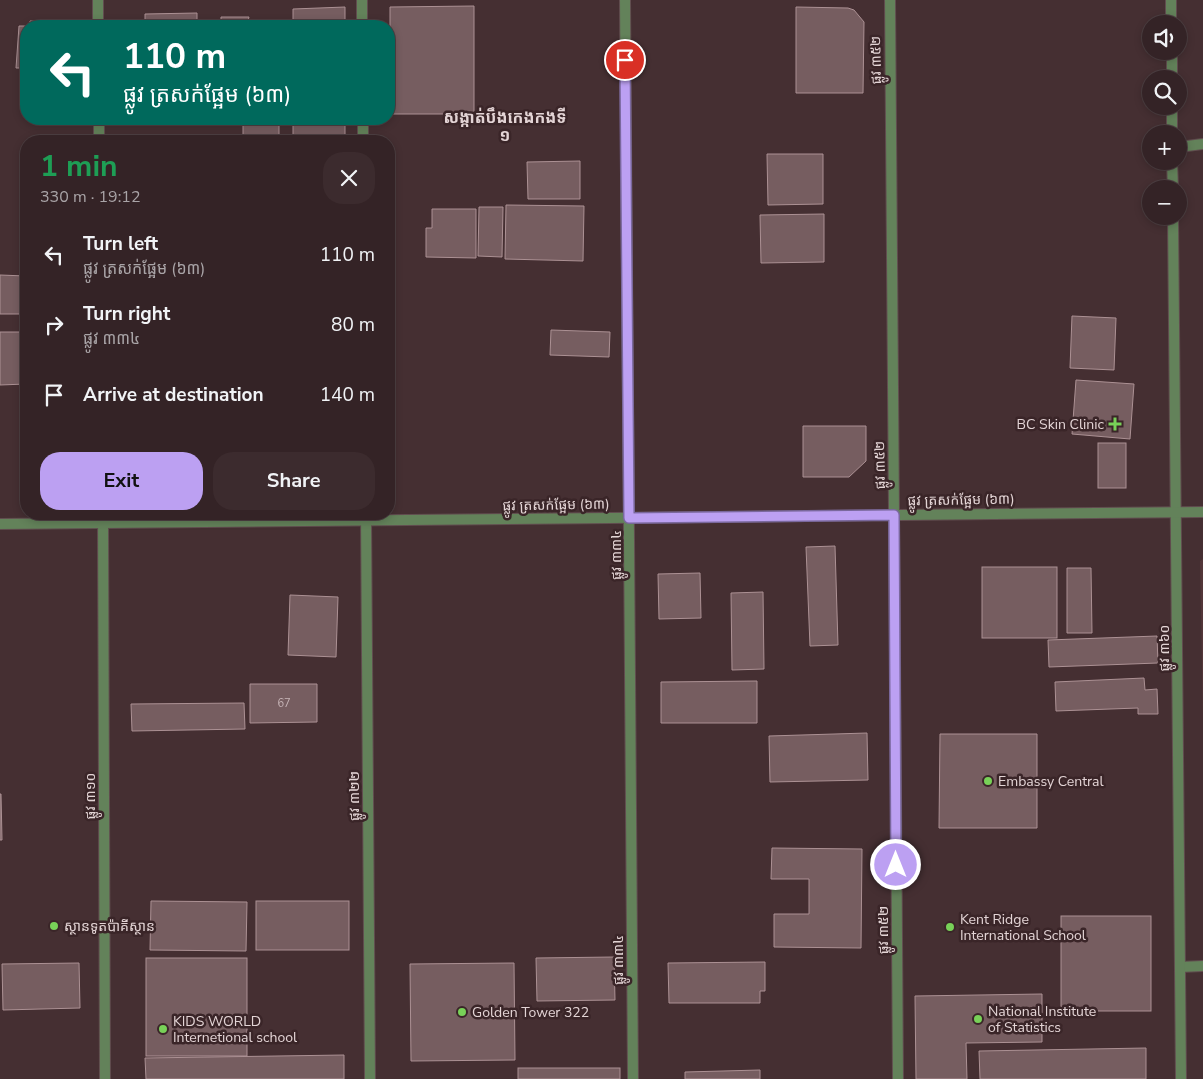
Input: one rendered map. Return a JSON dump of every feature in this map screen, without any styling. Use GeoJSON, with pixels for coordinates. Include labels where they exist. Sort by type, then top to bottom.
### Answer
{"type":"FeatureCollection","features":[{"type":"Feature","properties":{"kind":"street"},"geometry":{"type":"LineString","coordinates":[[98,0],[98,20]]}},
{"type":"Feature","properties":{"kind":"street"},"geometry":{"type":"LineString","coordinates":[[362,0],[362,20]]}},
{"type":"Feature","properties":{"kind":"street","name":"ផ្លូវ ៣៣៤"},"geometry":{"type":"LineString","coordinates":[[625,0],[633,1079]]}},
{"type":"Feature","properties":{"kind":"street","name":"ផ្លូវ ៣៥២"},"geometry":{"type":"LineString","coordinates":[[890,0],[898,1079]]}},
{"type":"Feature","properties":{"kind":"street"},"geometry":{"type":"LineString","coordinates":[[1171,0],[1171,15]]}},
{"type":"Feature","properties":{"kind":"street"},"geometry":{"type":"LineString","coordinates":[[1187,146],[1203,144]]}},
{"type":"Feature","properties":{"kind":"street","name":"ផ្លូវ ៣៦០"},"geometry":{"type":"LineString","coordinates":[[1173,225],[1181,1079]]}},
{"type":"Feature","properties":{"kind":"street","name":"ផ្លូវ ត្រសក់ផ្អែម (៦៣)"},"geometry":{"type":"LineString","coordinates":[[395,517],[629,518],[1203,512]]}},
{"type":"Feature","properties":{"kind":"street","name":"ផ្លូវ ត្រសក់ផ្អែម (៦៣)"},"geometry":{"type":"LineString","coordinates":[[0,524],[69,520]]}},
{"type":"Feature","properties":{"kind":"street","name":"ផ្លូវ ៣១០"},"geometry":{"type":"LineString","coordinates":[[103,520],[105,1079]]}},
{"type":"Feature","properties":{"kind":"street","name":"ផ្លូវ ៣២២"},"geometry":{"type":"LineString","coordinates":[[366,520],[370,1079]]}},
{"type":"Feature","properties":{"kind":"street"},"geometry":{"type":"LineString","coordinates":[[1180,967],[1203,966]]}},
{"type":"Feature","properties":{"kind":"shaded area"},"geometry":{"type":"Polygon","coordinates":[[[1203,559],[1203,721],[1200,561],[1203,559]]]}},
{"type":"Feature","properties":{"kind":"building"},"geometry":{"type":"Polygon","coordinates":[[[474,6],[474,114],[395,114],[395,20],[390,20],[390,7],[474,6]]]}},
{"type":"Feature","properties":{"kind":"building"},"geometry":{"type":"Polygon","coordinates":[[[345,7],[345,20],[293,20],[293,9],[345,7]]]}},
{"type":"Feature","properties":{"kind":"building"},"geometry":{"type":"Polygon","coordinates":[[[796,7],[848,8],[854,10],[864,22],[863,93],[796,93],[796,7]]]}},
{"type":"Feature","properties":{"kind":"building"},"geometry":{"type":"Polygon","coordinates":[[[197,13],[197,20],[145,20],[145,14],[197,13]]]}},
{"type":"Feature","properties":{"kind":"building"},"geometry":{"type":"Polygon","coordinates":[[[221,17],[249,17],[248,20],[221,20],[221,17]]]}},
{"type":"Feature","properties":{"kind":"building"},"geometry":{"type":"Polygon","coordinates":[[[19,26],[20,68],[16,68],[19,26]]]}},
{"type":"Feature","properties":{"kind":"building"},"geometry":{"type":"Polygon","coordinates":[[[243,125],[279,125],[279,135],[243,135],[243,125]]]}},
{"type":"Feature","properties":{"kind":"building"},"geometry":{"type":"Polygon","coordinates":[[[293,125],[345,125],[345,135],[293,135],[293,125]]]}},
{"type":"Feature","properties":{"kind":"building"},"geometry":{"type":"Polygon","coordinates":[[[767,154],[823,154],[823,204],[768,205],[767,154]]]}},
{"type":"Feature","properties":{"kind":"building"},"geometry":{"type":"Polygon","coordinates":[[[580,161],[580,199],[528,199],[527,162],[580,161]]]}},
{"type":"Feature","properties":{"kind":"building"},"geometry":{"type":"Polygon","coordinates":[[[506,205],[584,206],[583,261],[505,259],[506,205]]]}},
{"type":"Feature","properties":{"kind":"building"},"geometry":{"type":"Polygon","coordinates":[[[479,207],[503,207],[502,257],[478,256],[479,207]]]}},
{"type":"Feature","properties":{"kind":"building"},"geometry":{"type":"Polygon","coordinates":[[[432,209],[476,209],[476,258],[426,257],[426,228],[432,228],[432,209]]]}},
{"type":"Feature","properties":{"kind":"building"},"geometry":{"type":"Polygon","coordinates":[[[824,214],[824,262],[761,263],[760,215],[824,214]]]}},
{"type":"Feature","properties":{"kind":"building"},"geometry":{"type":"Polygon","coordinates":[[[0,275],[20,276],[20,314],[0,314],[0,275]]]}},
{"type":"Feature","properties":{"kind":"building"},"geometry":{"type":"Polygon","coordinates":[[[1072,316],[1116,318],[1114,370],[1070,368],[1072,316]]]}},
{"type":"Feature","properties":{"kind":"building"},"geometry":{"type":"Polygon","coordinates":[[[551,330],[610,332],[609,357],[550,355],[551,330]]]}},
{"type":"Feature","properties":{"kind":"building"},"geometry":{"type":"Polygon","coordinates":[[[0,332],[20,332],[20,384],[0,385],[0,332]]]}},
{"type":"Feature","properties":{"kind":"building"},"geometry":{"type":"Polygon","coordinates":[[[1076,380],[1134,384],[1130,439],[1072,434],[1076,380]]]}},
{"type":"Feature","properties":{"kind":"building"},"geometry":{"type":"Polygon","coordinates":[[[803,426],[866,426],[866,461],[849,477],[803,477],[803,426]]]}},
{"type":"Feature","properties":{"kind":"building"},"geometry":{"type":"Polygon","coordinates":[[[1098,443],[1126,443],[1126,488],[1098,488],[1098,443]]]}},
{"type":"Feature","properties":{"kind":"building"},"geometry":{"type":"Polygon","coordinates":[[[835,546],[838,645],[810,646],[806,547],[835,546]]]}},
{"type":"Feature","properties":{"kind":"building"},"geometry":{"type":"Polygon","coordinates":[[[982,567],[1057,567],[1057,638],[982,638],[982,567]]]}},
{"type":"Feature","properties":{"kind":"building"},"geometry":{"type":"Polygon","coordinates":[[[1067,568],[1091,568],[1092,633],[1067,633],[1067,568]]]}},
{"type":"Feature","properties":{"kind":"building"},"geometry":{"type":"Polygon","coordinates":[[[700,573],[701,618],[659,619],[658,574],[700,573]]]}},
{"type":"Feature","properties":{"kind":"building"},"geometry":{"type":"Polygon","coordinates":[[[763,592],[764,669],[732,670],[731,593],[763,592]]]}},
{"type":"Feature","properties":{"kind":"building"},"geometry":{"type":"Polygon","coordinates":[[[290,595],[338,597],[336,657],[288,655],[290,595]]]}},
{"type":"Feature","properties":{"kind":"building"},"geometry":{"type":"Polygon","coordinates":[[[1157,636],[1158,663],[1049,667],[1048,640],[1157,636]]]}},
{"type":"Feature","properties":{"kind":"building"},"geometry":{"type":"Polygon","coordinates":[[[1144,678],[1145,690],[1157,689],[1158,714],[1138,714],[1138,708],[1056,711],[1055,682],[1144,678]]]}},
{"type":"Feature","properties":{"kind":"building"},"geometry":{"type":"Polygon","coordinates":[[[757,681],[757,723],[661,723],[661,682],[757,681]]]}},
{"type":"Feature","properties":{"kind":"building"},"geometry":{"type":"Polygon","coordinates":[[[250,684],[317,684],[317,722],[250,723],[250,684]]]}},
{"type":"Feature","properties":{"kind":"building"},"geometry":{"type":"Polygon","coordinates":[[[244,703],[245,729],[132,731],[131,704],[244,703]]]}},
{"type":"Feature","properties":{"kind":"building"},"geometry":{"type":"Polygon","coordinates":[[[867,733],[868,780],[770,782],[769,736],[867,733]]]}},
{"type":"Feature","properties":{"kind":"building","name":"Embassy Central"},"geometry":{"type":"Polygon","coordinates":[[[940,734],[1037,734],[1037,828],[939,828],[940,734]]]}},
{"type":"Feature","properties":{"kind":"building"},"geometry":{"type":"Polygon","coordinates":[[[1,794],[2,840],[0,840],[1,794]]]}},
{"type":"Feature","properties":{"kind":"building"},"geometry":{"type":"Polygon","coordinates":[[[772,848],[862,849],[861,948],[774,947],[774,914],[809,914],[809,879],[771,879],[772,848]]]}},
{"type":"Feature","properties":{"kind":"building"},"geometry":{"type":"Polygon","coordinates":[[[151,901],[247,902],[246,951],[150,950],[151,901]]]}},
{"type":"Feature","properties":{"kind":"building"},"geometry":{"type":"Polygon","coordinates":[[[256,901],[349,901],[349,950],[256,950],[256,901]]]}},
{"type":"Feature","properties":{"kind":"building"},"geometry":{"type":"Polygon","coordinates":[[[1061,916],[1151,916],[1151,1011],[1061,1011],[1061,916]]]}},
{"type":"Feature","properties":{"kind":"building"},"geometry":{"type":"Polygon","coordinates":[[[614,957],[615,1000],[537,1001],[536,958],[614,957]]]}},
{"type":"Feature","properties":{"kind":"building"},"geometry":{"type":"Polygon","coordinates":[[[146,958],[247,958],[247,1056],[146,1056],[146,958]]]}},
{"type":"Feature","properties":{"kind":"building"},"geometry":{"type":"Polygon","coordinates":[[[765,962],[765,991],[760,991],[760,1003],[669,1003],[668,963],[765,962]]]}},
{"type":"Feature","properties":{"kind":"building"},"geometry":{"type":"Polygon","coordinates":[[[79,963],[80,1008],[3,1010],[2,964],[79,963]]]}},
{"type":"Feature","properties":{"kind":"building","name":"Golden Tower 322"},"geometry":{"type":"Polygon","coordinates":[[[514,963],[515,1060],[411,1061],[410,964],[514,963]]]}},
{"type":"Feature","properties":{"kind":"building","name":"National Institute of Statistics"},"geometry":{"type":"Polygon","coordinates":[[[1042,994],[1042,1042],[966,1043],[967,1079],[916,1079],[915,996],[1042,994]]]}},
{"type":"Feature","properties":{"kind":"building"},"geometry":{"type":"Polygon","coordinates":[[[1146,1048],[1146,1079],[980,1079],[979,1051],[1146,1048]]]}},
{"type":"Feature","properties":{"kind":"building"},"geometry":{"type":"Polygon","coordinates":[[[344,1055],[344,1079],[146,1079],[145,1058],[344,1055]]]}},
{"type":"Feature","properties":{"kind":"building"},"geometry":{"type":"Polygon","coordinates":[[[518,1068],[620,1068],[620,1079],[518,1079],[518,1068]]]}},
{"type":"Feature","properties":{"kind":"building"},"geometry":{"type":"Polygon","coordinates":[[[760,1070],[760,1079],[685,1079],[685,1072],[760,1070]]]}},
{"type":"Feature","properties":{"kind":"place","name":"BC Skin Clinic"},"geometry":{"type":"Point","coordinates":[1115,424]}},
{"type":"Feature","properties":{"kind":"place","name":"Embassy Central"},"geometry":{"type":"Point","coordinates":[988,781]}},
{"type":"Feature","properties":{"kind":"place","name":"ស្ថានទូតប៉ាគីស្ថាន"},"geometry":{"type":"Point","coordinates":[54,926]}},
{"type":"Feature","properties":{"kind":"place","name":"Kent Ridge International School"},"geometry":{"type":"Point","coordinates":[950,927]}},
{"type":"Feature","properties":{"kind":"place","name":"Golden Tower 322"},"geometry":{"type":"Point","coordinates":[462,1012]}},
{"type":"Feature","properties":{"kind":"place","name":"National Institute of Statistics"},"geometry":{"type":"Point","coordinates":[978,1019]}},
{"type":"Feature","properties":{"kind":"place","name":"KIDS WORLD Internetional school"},"geometry":{"type":"Point","coordinates":[163,1029]}},
{"type":"Feature","properties":{"kind":"district","name":"សង្កាត់បឹងកេងកងទី ១"},"geometry":{"type":"Point","coordinates":[505,127]}},
{"type":"Feature","properties":{"kind":"route"},"geometry":{"type":"LineString","coordinates":[[625,60],[629,518],[894,515],[896,865]]}}]}
